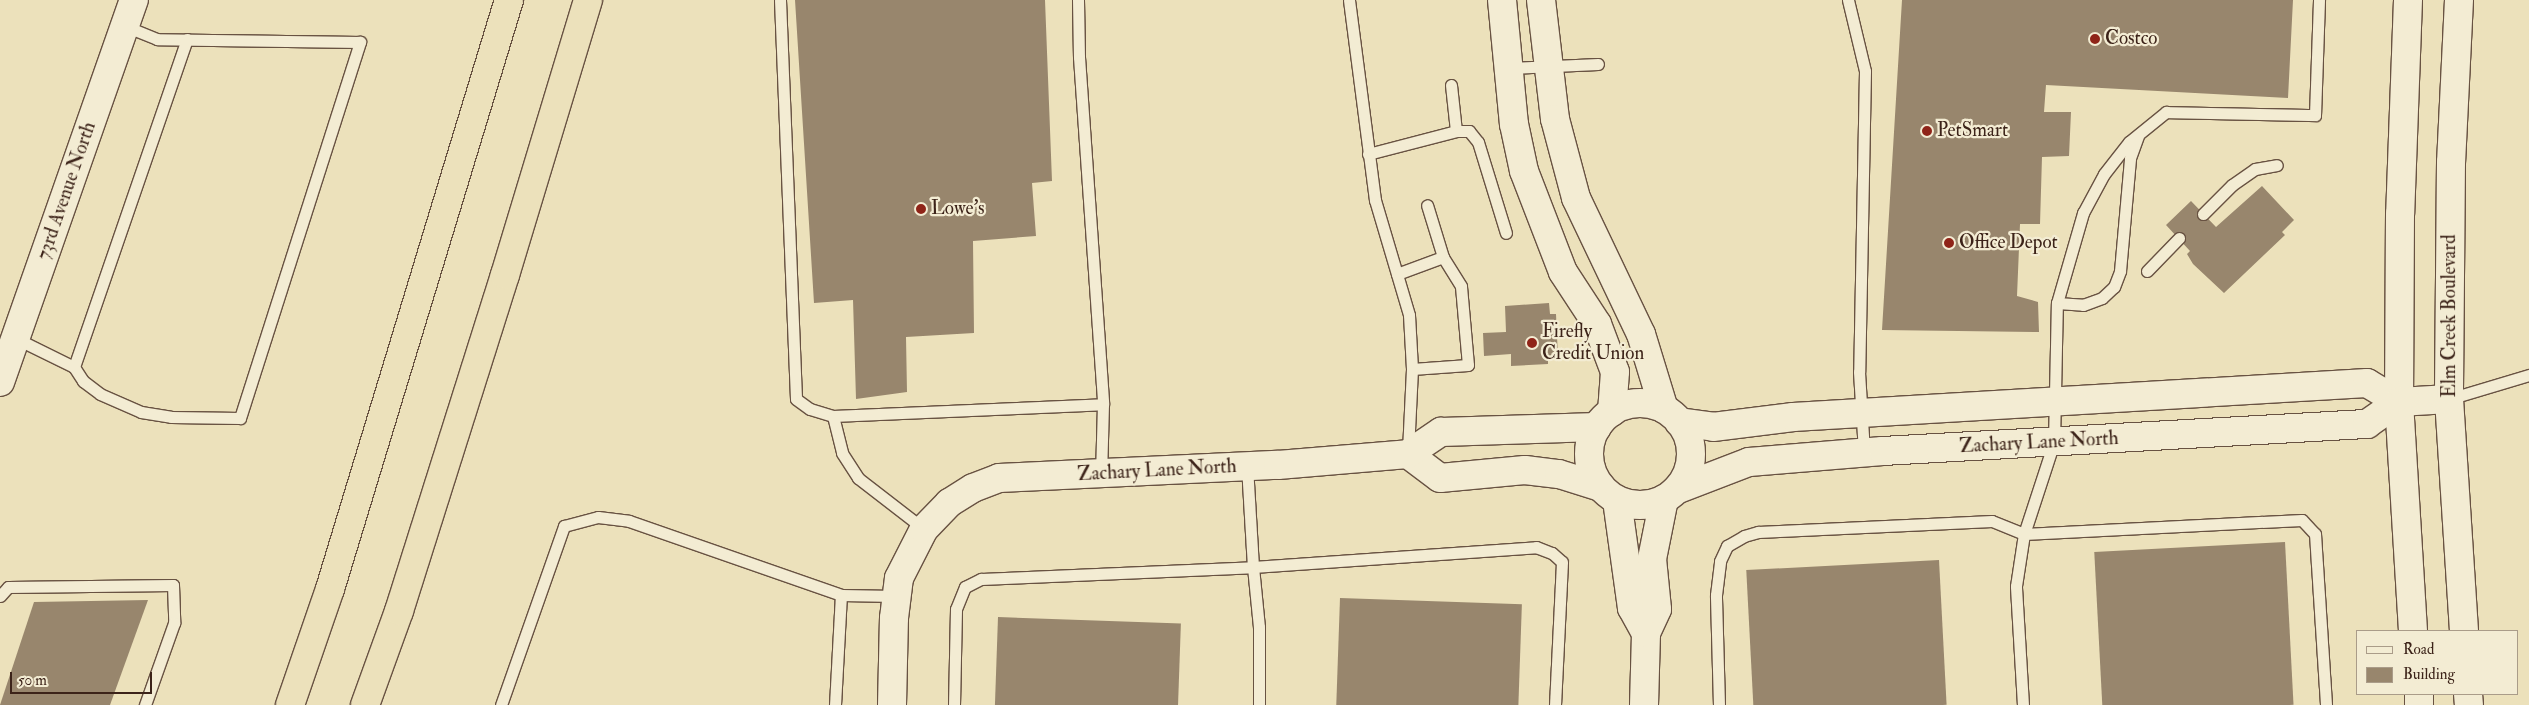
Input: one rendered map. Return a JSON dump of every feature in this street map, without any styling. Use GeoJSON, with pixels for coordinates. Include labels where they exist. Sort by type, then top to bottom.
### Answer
{"type":"FeatureCollection","features":[{"type":"Feature","properties":{"kind":"highway"},"geometry":{"type":"LineString","coordinates":[[290,705],[330,589],[509,0]]}},
{"type":"Feature","properties":{"kind":"highway"},"geometry":{"type":"LineString","coordinates":[[365,705],[399,611],[502,284],[588,0]]}},
{"type":"Feature","properties":{"kind":"street","name":"73rd Avenue North"},"geometry":{"type":"LineString","coordinates":[[0,382],[134,0]]}},
{"type":"Feature","properties":{"kind":"street"},"geometry":{"type":"LineString","coordinates":[[1502,0],[1514,124],[1524,171],[1563,272],[1597,324],[1615,372],[1605,419],[1589,458],[1593,473],[1609,493],[1632,608],[1646,633]]}},
{"type":"Feature","properties":{"kind":"street"},"geometry":{"type":"LineString","coordinates":[[1541,0],[1547,65],[1555,119],[1576,198],[1641,334],[1671,415],[1687,434],[1690,456],[1685,478],[1670,495],[1652,559],[1656,609],[1646,633],[1644,705]]}},
{"type":"Feature","properties":{"kind":"street"},"geometry":{"type":"LineString","coordinates":[[2408,0],[2400,214],[2399,402],[2413,630]]}},
{"type":"Feature","properties":{"kind":"street","name":"Elm Creek Boulevard"},"geometry":{"type":"LineString","coordinates":[[2459,0],[2451,162],[2449,399],[2464,630]]}},
{"type":"Feature","properties":{"kind":"street","name":"Zachary Lane North"},"geometry":{"type":"LineString","coordinates":[[1670,495],[1749,462],[1864,452],[2367,424],[2399,402],[2367,383],[1794,417],[1713,427],[1671,415]]}},
{"type":"Feature","properties":{"kind":"street"},"geometry":{"type":"LineString","coordinates":[[2399,402],[2449,399]]}},
{"type":"Feature","properties":{"kind":"street"},"geometry":{"type":"LineString","coordinates":[[1605,419],[1637,404],[1671,415]]}},
{"type":"Feature","properties":{"kind":"street","name":"Zachary Lane North"},"geometry":{"type":"LineString","coordinates":[[892,705],[896,596],[909,555],[924,529],[949,503],[972,488],[999,478],[1247,466],[1408,454],[1441,432],[1605,419]]}},
{"type":"Feature","properties":{"kind":"street"},"geometry":{"type":"LineString","coordinates":[[1408,454],[1440,478],[1525,470],[1558,474],[1609,493],[1632,505],[1670,495]]}},
{"type":"Feature","properties":{"kind":"lane"},"geometry":{"type":"LineString","coordinates":[[780,0],[796,399],[810,409],[833,416],[1103,404]]}},
{"type":"Feature","properties":{"kind":"lane"},"geometry":{"type":"LineString","coordinates":[[1078,0],[1078,57],[1103,404],[1101,474]]}},
{"type":"Feature","properties":{"kind":"lane"},"geometry":{"type":"LineString","coordinates":[[1349,0],[1375,200],[1409,315],[1412,369],[1408,454]]}},
{"type":"Feature","properties":{"kind":"lane"},"geometry":{"type":"LineString","coordinates":[[1848,0],[1865,71],[1859,372],[1864,452]]}},
{"type":"Feature","properties":{"kind":"lane"},"geometry":{"type":"LineString","coordinates":[[2023,705],[2016,586],[2024,534],[2054,442],[2057,303],[2083,213],[2104,174],[2140,132],[2166,112],[2315,115],[2318,0]]}},
{"type":"Feature","properties":{"kind":"lane"},"geometry":{"type":"LineString","coordinates":[[16,338],[74,366],[83,381],[100,394],[142,412],[171,418],[240,418],[360,42],[157,39],[125,26]]}},
{"type":"Feature","properties":{"kind":"lane"},"geometry":{"type":"LineString","coordinates":[[74,366],[187,40]]}},
{"type":"Feature","properties":{"kind":"lane"},"geometry":{"type":"LineString","coordinates":[[1510,68],[1598,64]]}},
{"type":"Feature","properties":{"kind":"lane"},"geometry":{"type":"LineString","coordinates":[[1451,86],[1456,130]]}},
{"type":"Feature","properties":{"kind":"lane"},"geometry":{"type":"LineString","coordinates":[[1368,154],[1456,130],[1469,131],[1478,142],[1506,233]]}},
{"type":"Feature","properties":{"kind":"lane"},"geometry":{"type":"LineString","coordinates":[[2057,303],[2083,305],[2102,298],[2114,287],[2120,271],[2130,158],[2140,132]]}},
{"type":"Feature","properties":{"kind":"lane"},"geometry":{"type":"LineString","coordinates":[[2203,214],[2232,185],[2255,169],[2277,164]]}},
{"type":"Feature","properties":{"kind":"lane"},"geometry":{"type":"LineString","coordinates":[[1412,369],[1468,365],[1461,286],[1443,257],[1427,205]]}},
{"type":"Feature","properties":{"kind":"lane"},"geometry":{"type":"LineString","coordinates":[[2146,271],[2179,238]]}},
{"type":"Feature","properties":{"kind":"lane"},"geometry":{"type":"LineString","coordinates":[[1397,274],[1443,257]]}},
{"type":"Feature","properties":{"kind":"lane"},"geometry":{"type":"LineString","coordinates":[[2449,399],[2529,375]]}},
{"type":"Feature","properties":{"kind":"lane"},"geometry":{"type":"LineString","coordinates":[[833,416],[842,453],[858,478],[924,529]]}},
{"type":"Feature","properties":{"kind":"lane"},"geometry":{"type":"LineString","coordinates":[[1247,466],[1259,627],[1259,705]]}},
{"type":"Feature","properties":{"kind":"lane"},"geometry":{"type":"LineString","coordinates":[[501,705],[564,526],[598,517],[629,521],[842,595],[896,596]]}},
{"type":"Feature","properties":{"kind":"lane"},"geometry":{"type":"LineString","coordinates":[[1719,705],[1716,595],[1720,561],[1728,546],[1744,536],[1758,532],[1992,521],[2024,534],[2302,520],[2315,534],[2326,705]]}},
{"type":"Feature","properties":{"kind":"lane"},"geometry":{"type":"LineString","coordinates":[[954,705],[956,609],[965,586],[981,579],[1253,566],[1536,547],[1552,552],[1562,562],[1555,705]]}},
{"type":"Feature","properties":{"kind":"lane"},"geometry":{"type":"LineString","coordinates":[[0,596],[8,587],[173,586],[174,623],[145,705]]}},
{"type":"Feature","properties":{"kind":"lane"},"geometry":{"type":"LineString","coordinates":[[835,705],[842,595]]}},
{"type":"Feature","properties":{"kind":"building","name":"Lowe's"},"geometry":{"type":"Polygon","coordinates":[[[795,0],[1045,0],[1052,181],[1032,183],[1036,236],[973,241],[974,333],[906,337],[907,392],[856,399],[853,300],[814,303],[795,0]]]}},
{"type":"Feature","properties":{"kind":"building"},"geometry":{"type":"Polygon","coordinates":[[[1902,0],[2293,0],[2288,98],[2046,85],[2044,112],[2071,112],[2069,156],[2042,157],[2040,224],[2020,224],[2017,296],[2038,302],[2039,332],[1882,330],[1902,0]]]}},
{"type":"Feature","properties":{"kind":"building"},"geometry":{"type":"Polygon","coordinates":[[[2262,186],[2294,220],[2282,232],[2285,235],[2224,293],[2193,264],[2187,254],[2190,251],[2166,225],[2191,201],[2216,227],[2262,186]]]}},
{"type":"Feature","properties":{"kind":"building","name":"Firefly Credit Union"},"geometry":{"type":"Polygon","coordinates":[[[1549,303],[1550,314],[1556,314],[1558,358],[1548,359],[1548,364],[1511,366],[1511,354],[1484,356],[1483,333],[1506,332],[1505,306],[1549,303]]]}},
{"type":"Feature","properties":{"kind":"building"},"geometry":{"type":"Polygon","coordinates":[[[2285,542],[2294,705],[2102,705],[2094,552],[2285,542]]]}},
{"type":"Feature","properties":{"kind":"building"},"geometry":{"type":"Polygon","coordinates":[[[1939,560],[1947,705],[1753,705],[1746,570],[1939,560]]]}},
{"type":"Feature","properties":{"kind":"building"},"geometry":{"type":"Polygon","coordinates":[[[1340,598],[1522,604],[1518,705],[1336,705],[1340,598]]]}},
{"type":"Feature","properties":{"kind":"building"},"geometry":{"type":"Polygon","coordinates":[[[148,600],[110,705],[0,705],[34,602],[148,600]]]}},
{"type":"Feature","properties":{"kind":"building"},"geometry":{"type":"Polygon","coordinates":[[[998,617],[1181,623],[1178,705],[995,705],[998,617]]]}},
{"type":"Feature","properties":{"kind":"place","name":"Costco"},"geometry":{"type":"Point","coordinates":[2095,39]}},
{"type":"Feature","properties":{"kind":"place","name":"PetSmart"},"geometry":{"type":"Point","coordinates":[1927,131]}},
{"type":"Feature","properties":{"kind":"place","name":"Lowe's"},"geometry":{"type":"Point","coordinates":[921,209]}},
{"type":"Feature","properties":{"kind":"place","name":"Office Depot"},"geometry":{"type":"Point","coordinates":[1949,243]}},
{"type":"Feature","properties":{"kind":"place","name":"Firefly Credit Union"},"geometry":{"type":"Point","coordinates":[1532,343]}}]}
